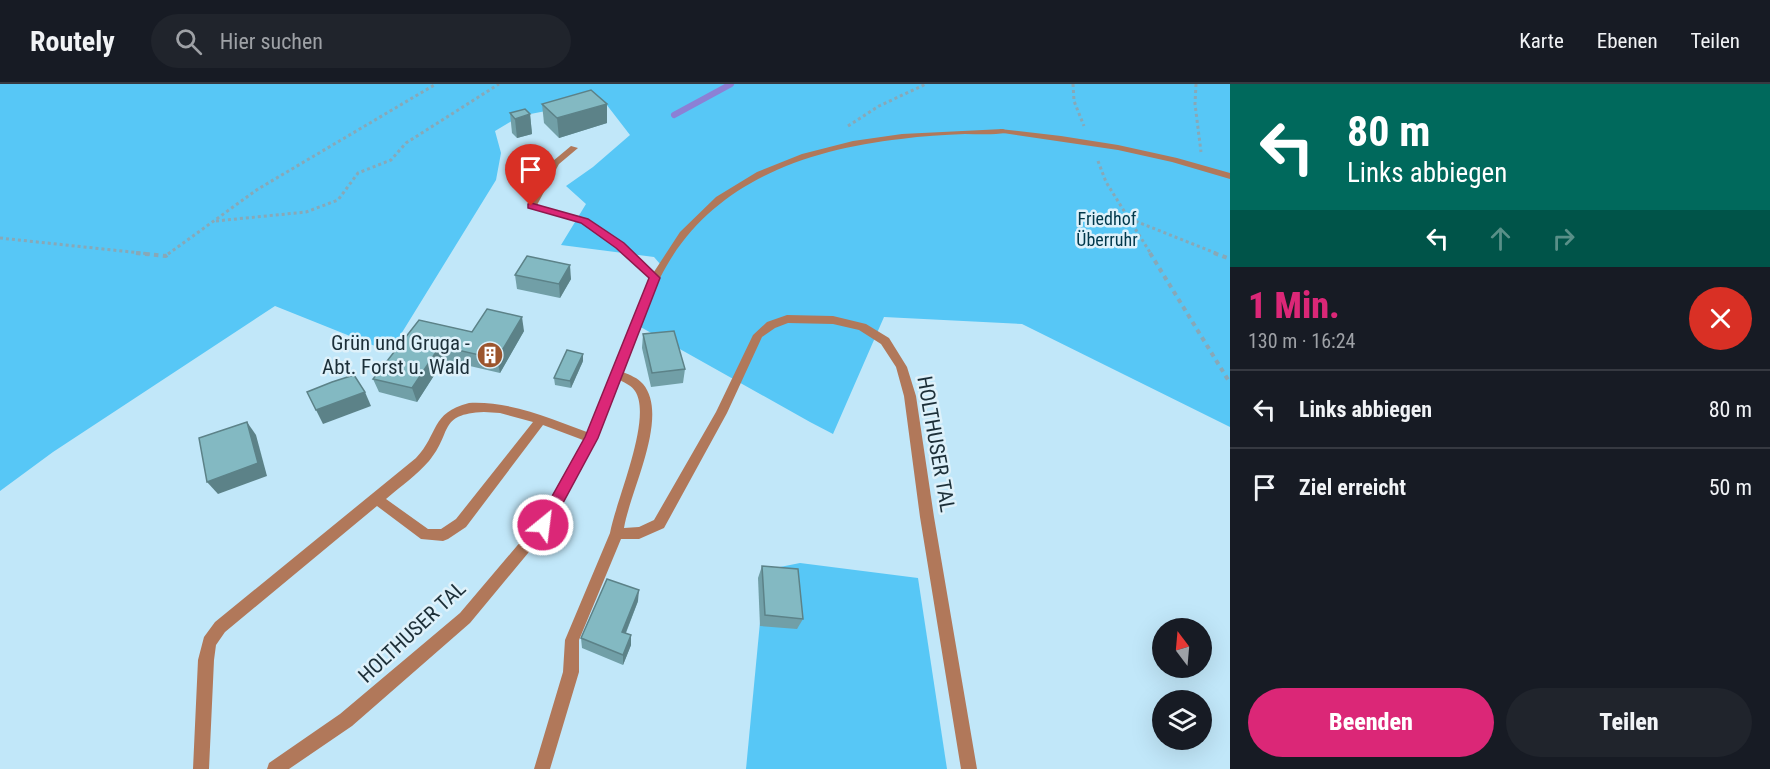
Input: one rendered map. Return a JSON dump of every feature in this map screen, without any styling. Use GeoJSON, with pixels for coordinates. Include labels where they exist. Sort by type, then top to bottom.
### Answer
{"type":"FeatureCollection","features":[{"type":"Feature","properties":{"kind":"street","name":"HOLTHUSER TAL"},"geometry":{"type":"LineString","coordinates":[[275,769],[346,720],[465,618],[543,525],[591,438],[666,256],[682,233],[702,213],[744,183],[790,161],[842,144],[881,137],[933,132],[1003,131],[1089,141],[1203,167],[1230,176]]}},
{"type":"Feature","properties":{"kind":"street"},"geometry":{"type":"LineString","coordinates":[[574,148],[556,163],[531,206],[584,221],[620,245],[655,278]]}},
{"type":"Feature","properties":{"kind":"street","name":"HOLTHUSER TAL"},"geometry":{"type":"LineString","coordinates":[[617,533],[632,535],[644,533],[659,524],[721,413],[758,335],[771,325],[787,319],[833,320],[862,327],[885,340],[901,367],[910,396],[927,517],[969,769]]}},
{"type":"Feature","properties":{"kind":"street"},"geometry":{"type":"LineString","coordinates":[[542,769],[572,672],[572,640],[617,533],[618,519],[636,467],[646,413],[642,392],[634,382],[616,373]]}},
{"type":"Feature","properties":{"kind":"street"},"geometry":{"type":"LineString","coordinates":[[201,769],[206,660],[210,642],[220,627],[327,542],[429,454],[446,417],[456,411],[469,408],[495,408],[591,438]]}},
{"type":"Feature","properties":{"kind":"street"},"geometry":{"type":"LineString","coordinates":[[377,500],[426,535],[443,534],[461,523],[540,421]]}},
{"type":"Feature","properties":{"kind":"path"},"geometry":{"type":"LineString","coordinates":[[0,238],[166,256],[258,189],[436,84]]}},
{"type":"Feature","properties":{"kind":"path"},"geometry":{"type":"LineString","coordinates":[[214,221],[306,212],[339,200],[358,172],[391,160],[406,143],[499,84]]}},
{"type":"Feature","properties":{"kind":"path"},"geometry":{"type":"LineString","coordinates":[[846,127],[879,106],[926,84]]}},
{"type":"Feature","properties":{"kind":"path"},"geometry":{"type":"LineString","coordinates":[[1073,84],[1074,101],[1106,182],[1230,383]]}},
{"type":"Feature","properties":{"kind":"path"},"geometry":{"type":"LineString","coordinates":[[1196,84],[1195,104],[1203,167]]}},
{"type":"Feature","properties":{"kind":"path"},"geometry":{"type":"LineString","coordinates":[[1130,219],[1230,259]]}},
{"type":"Feature","properties":{"kind":"green space","name":"Friedhof Überruhr"},"geometry":{"type":"Polygon","coordinates":[[[0,84],[1230,84],[1230,427],[1022,324],[884,317],[833,434],[637,325],[661,265],[654,257],[561,245],[586,204],[566,186],[593,167],[630,135],[603,100],[520,116],[495,131],[501,153],[496,180],[390,352],[275,306],[53,452],[0,491],[0,84]]]}},
{"type":"Feature","properties":{"kind":"green space"},"geometry":{"type":"Polygon","coordinates":[[[800,563],[918,578],[947,769],[746,769],[765,570],[800,563]]]}},
{"type":"Feature","properties":{"kind":"building"},"geometry":{"type":"Polygon","coordinates":[[[591,90],[607,104],[557,118],[542,104],[591,90]]]}},
{"type":"Feature","properties":{"kind":"building"},"geometry":{"type":"Polygon","coordinates":[[[525,109],[530,114],[515,119],[510,113],[525,109]]]}},
{"type":"Feature","properties":{"kind":"building"},"geometry":{"type":"Polygon","coordinates":[[[527,256],[570,265],[559,284],[515,275],[527,256]]]}},
{"type":"Feature","properties":{"kind":"building"},"geometry":{"type":"Polygon","coordinates":[[[487,309],[522,317],[497,359],[440,346],[412,388],[373,379],[419,320],[472,332],[487,309]]]}},
{"type":"Feature","properties":{"kind":"building"},"geometry":{"type":"Polygon","coordinates":[[[674,331],[685,369],[652,373],[643,334],[674,331]]]}},
{"type":"Feature","properties":{"kind":"building"},"geometry":{"type":"Polygon","coordinates":[[[567,350],[583,354],[570,381],[554,378],[567,350]]]}},
{"type":"Feature","properties":{"kind":"building"},"geometry":{"type":"Polygon","coordinates":[[[354,375],[365,392],[316,410],[307,392],[354,375]]]}},
{"type":"Feature","properties":{"kind":"building"},"geometry":{"type":"Polygon","coordinates":[[[247,422],[258,463],[207,482],[199,438],[247,422]]]}},
{"type":"Feature","properties":{"kind":"building"},"geometry":{"type":"Polygon","coordinates":[[[762,566],[798,569],[803,619],[765,615],[762,566]]]}},
{"type":"Feature","properties":{"kind":"building"},"geometry":{"type":"Polygon","coordinates":[[[607,579],[639,590],[622,632],[631,635],[623,655],[581,638],[607,579]]]}},
{"type":"Feature","properties":{"kind":"waterway"},"geometry":{"type":"LineString","coordinates":[[674,115],[731,84]]}},
{"type":"Feature","properties":{"kind":"place","name":"Grün und Gruga - Abt. Forst u. Wald"},"geometry":{"type":"Point","coordinates":[490,355]}},
{"type":"Feature","properties":{"kind":"route"},"geometry":{"type":"LineString","coordinates":[[531,206],[584,221],[620,245],[655,278],[591,438],[543,525]]}}]}
